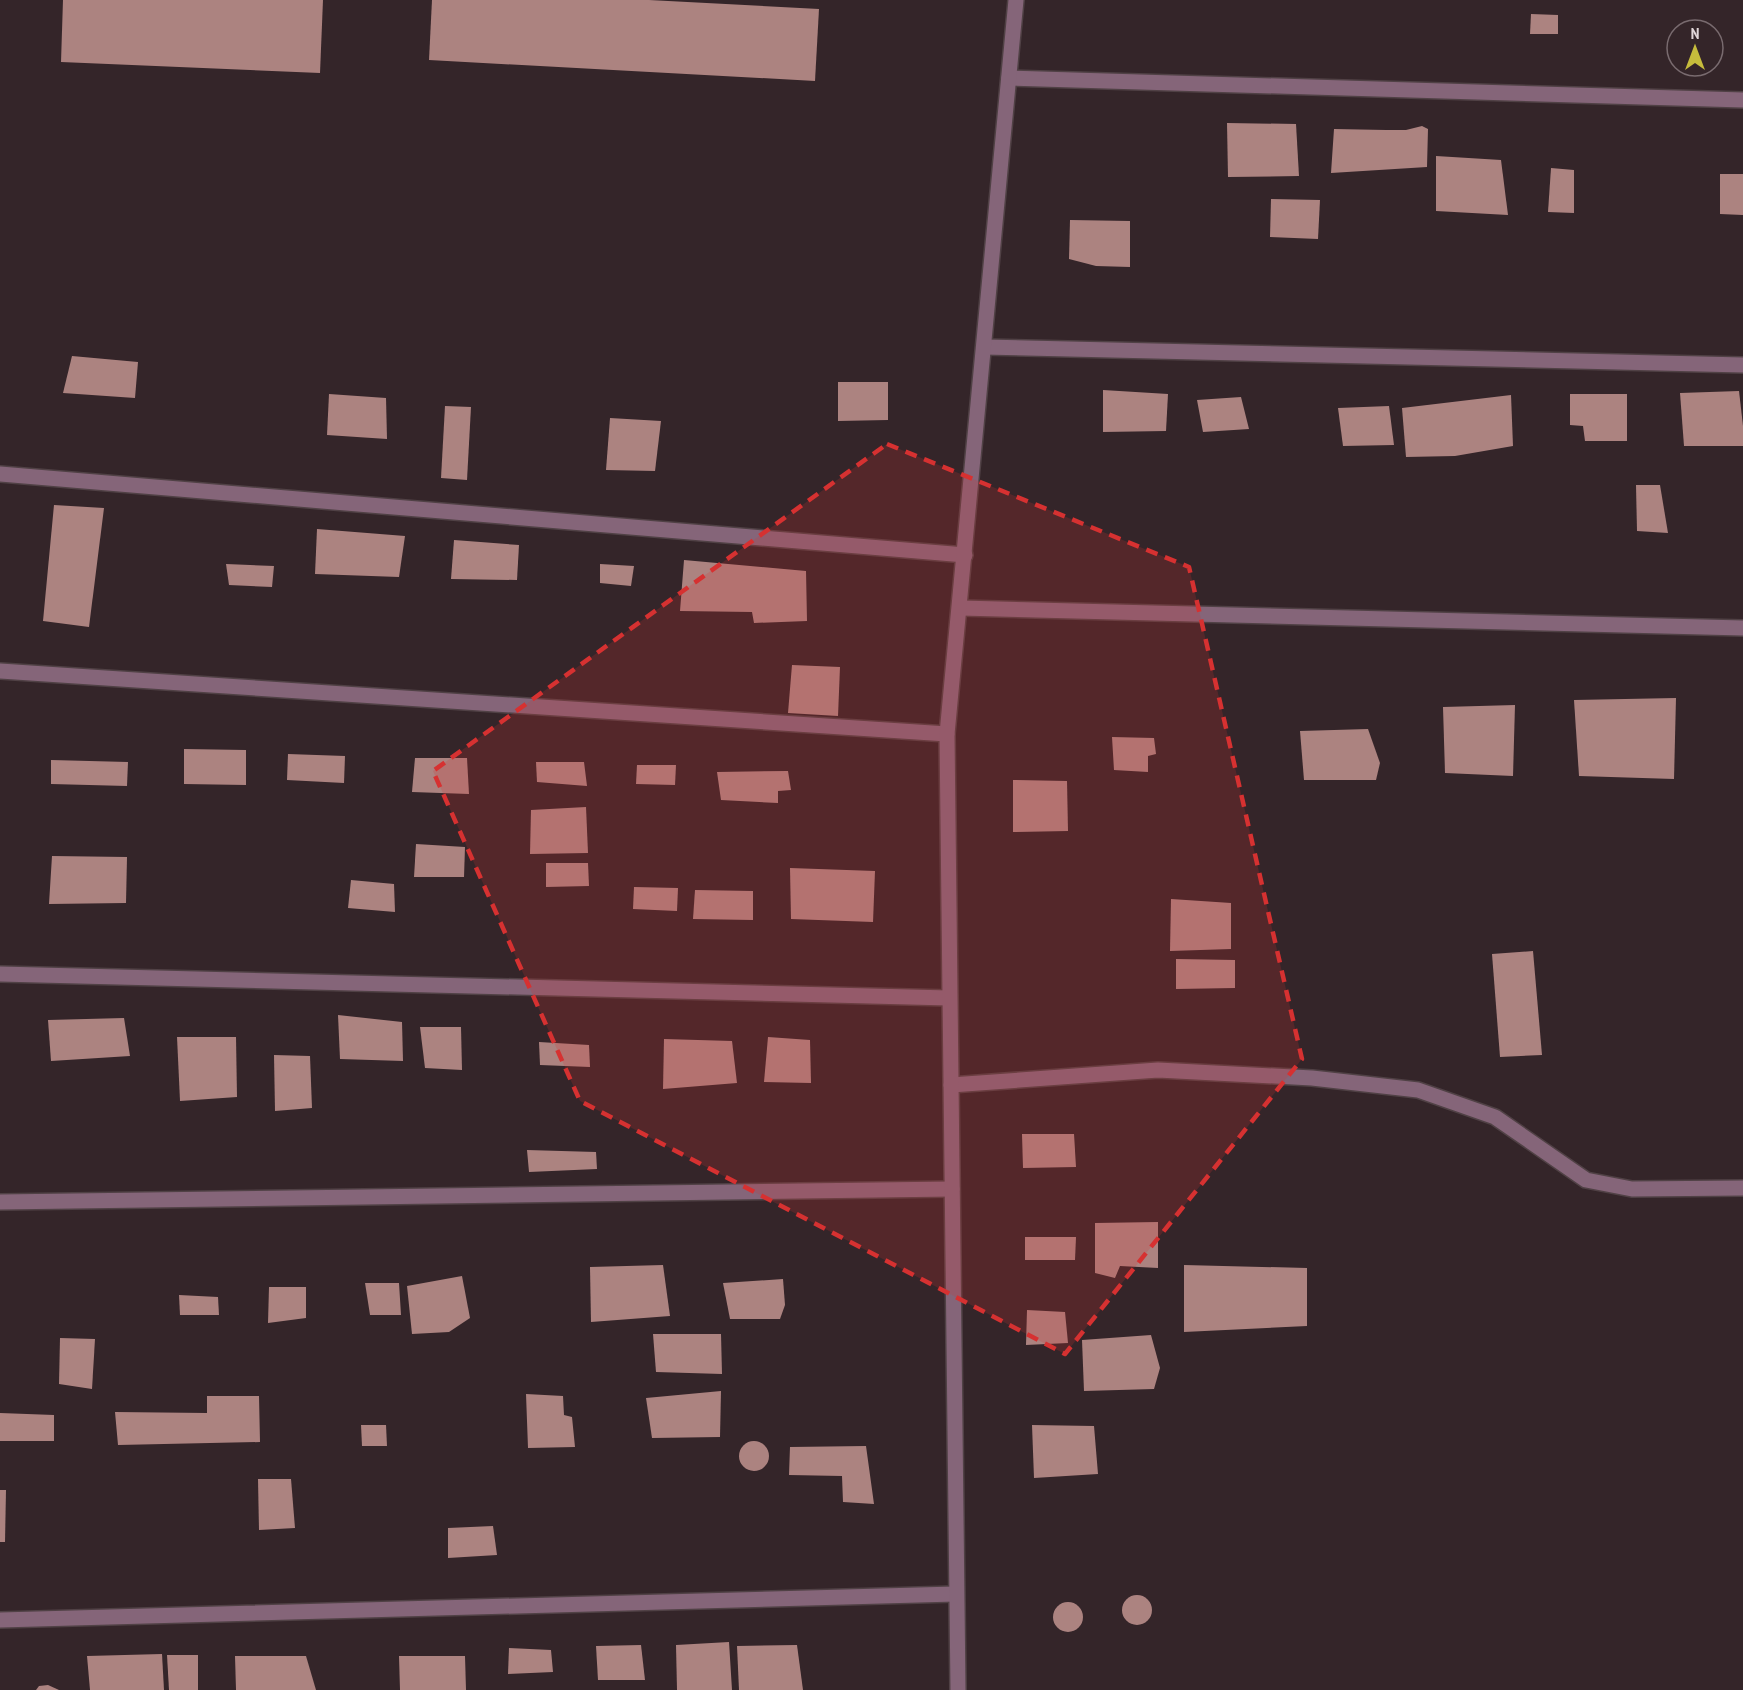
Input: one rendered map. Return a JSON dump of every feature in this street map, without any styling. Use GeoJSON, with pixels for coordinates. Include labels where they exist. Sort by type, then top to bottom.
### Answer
{"type":"FeatureCollection","features":[{"type":"Feature","properties":{"kind":"street"},"geometry":{"type":"LineString","coordinates":[[958,1690],[948,734],[1016,0]]}},
{"type":"Feature","properties":{"kind":"street"},"geometry":{"type":"LineString","coordinates":[[1009,78],[1743,100]]}},
{"type":"Feature","properties":{"kind":"street"},"geometry":{"type":"LineString","coordinates":[[984,347],[1743,365]]}},
{"type":"Feature","properties":{"kind":"street"},"geometry":{"type":"LineString","coordinates":[[0,474],[965,555]]}},
{"type":"Feature","properties":{"kind":"street"},"geometry":{"type":"LineString","coordinates":[[961,608],[1743,628]]}},
{"type":"Feature","properties":{"kind":"street"},"geometry":{"type":"LineString","coordinates":[[0,671],[948,734]]}},
{"type":"Feature","properties":{"kind":"street"},"geometry":{"type":"LineString","coordinates":[[0,974],[949,998]]}},
{"type":"Feature","properties":{"kind":"street"},"geometry":{"type":"LineString","coordinates":[[951,1085],[1158,1070],[1312,1078],[1418,1090],[1495,1117],[1586,1180],[1632,1189],[1743,1188]]}},
{"type":"Feature","properties":{"kind":"street"},"geometry":{"type":"LineString","coordinates":[[0,1202],[952,1189]]}},
{"type":"Feature","properties":{"kind":"street"},"geometry":{"type":"LineString","coordinates":[[0,1620],[956,1594]]}},
{"type":"Feature","properties":{"kind":"highlighted area"},"geometry":{"type":"Polygon","coordinates":[[[887,444],[1189,567],[1302,1059],[1065,1354],[580,1101],[433,771],[887,444]]]}},
{"type":"Feature","properties":{"kind":"building"},"geometry":{"type":"Polygon","coordinates":[[[63,0],[323,0],[320,73],[61,62],[63,0]]]}},
{"type":"Feature","properties":{"kind":"building"},"geometry":{"type":"Polygon","coordinates":[[[432,0],[649,0],[819,9],[815,81],[429,60],[432,0]]]}},
{"type":"Feature","properties":{"kind":"building"},"geometry":{"type":"Polygon","coordinates":[[[1531,14],[1558,15],[1558,34],[1530,34],[1531,14]]]}},
{"type":"Feature","properties":{"kind":"building"},"geometry":{"type":"Polygon","coordinates":[[[1227,123],[1296,124],[1299,176],[1228,177],[1227,123]]]}},
{"type":"Feature","properties":{"kind":"building"},"geometry":{"type":"Polygon","coordinates":[[[1422,126],[1428,129],[1427,167],[1331,173],[1334,129],[1406,130],[1422,126]]]}},
{"type":"Feature","properties":{"kind":"building"},"geometry":{"type":"Polygon","coordinates":[[[1436,156],[1501,160],[1508,215],[1436,211],[1436,156]]]}},
{"type":"Feature","properties":{"kind":"building"},"geometry":{"type":"Polygon","coordinates":[[[1551,168],[1574,170],[1574,213],[1548,212],[1551,168]]]}},
{"type":"Feature","properties":{"kind":"building"},"geometry":{"type":"Polygon","coordinates":[[[1720,174],[1743,174],[1743,215],[1720,214],[1720,174]]]}},
{"type":"Feature","properties":{"kind":"building"},"geometry":{"type":"Polygon","coordinates":[[[1271,199],[1320,200],[1318,239],[1270,237],[1271,199]]]}},
{"type":"Feature","properties":{"kind":"building"},"geometry":{"type":"Polygon","coordinates":[[[1070,220],[1130,221],[1130,267],[1096,266],[1069,259],[1070,220]]]}},
{"type":"Feature","properties":{"kind":"building"},"geometry":{"type":"Polygon","coordinates":[[[72,356],[138,362],[135,398],[63,393],[72,356]]]}},
{"type":"Feature","properties":{"kind":"building"},"geometry":{"type":"Polygon","coordinates":[[[838,382],[888,382],[888,420],[838,421],[838,382]]]}},
{"type":"Feature","properties":{"kind":"building"},"geometry":{"type":"Polygon","coordinates":[[[1103,390],[1168,394],[1166,431],[1103,432],[1103,390]]]}},
{"type":"Feature","properties":{"kind":"building"},"geometry":{"type":"Polygon","coordinates":[[[1739,391],[1743,446],[1684,446],[1680,393],[1739,391]]]}},
{"type":"Feature","properties":{"kind":"building"},"geometry":{"type":"Polygon","coordinates":[[[329,394],[386,398],[387,439],[327,435],[329,394]]]}},
{"type":"Feature","properties":{"kind":"building"},"geometry":{"type":"Polygon","coordinates":[[[1570,394],[1627,394],[1627,441],[1585,441],[1583,426],[1570,425],[1570,394]]]}},
{"type":"Feature","properties":{"kind":"building"},"geometry":{"type":"Polygon","coordinates":[[[1511,395],[1513,446],[1455,456],[1406,457],[1402,408],[1511,395]]]}},
{"type":"Feature","properties":{"kind":"building"},"geometry":{"type":"Polygon","coordinates":[[[1241,397],[1249,429],[1203,432],[1197,400],[1241,397]]]}},
{"type":"Feature","properties":{"kind":"building"},"geometry":{"type":"Polygon","coordinates":[[[445,406],[471,407],[467,480],[441,478],[445,406]]]}},
{"type":"Feature","properties":{"kind":"building"},"geometry":{"type":"Polygon","coordinates":[[[1389,406],[1394,445],[1343,446],[1338,408],[1389,406]]]}},
{"type":"Feature","properties":{"kind":"building"},"geometry":{"type":"Polygon","coordinates":[[[610,418],[661,421],[655,471],[606,470],[610,418]]]}},
{"type":"Feature","properties":{"kind":"building"},"geometry":{"type":"Polygon","coordinates":[[[1636,485],[1660,485],[1668,533],[1637,531],[1636,485]]]}},
{"type":"Feature","properties":{"kind":"building"},"geometry":{"type":"Polygon","coordinates":[[[54,505],[104,508],[89,627],[43,621],[54,505]]]}},
{"type":"Feature","properties":{"kind":"building"},"geometry":{"type":"Polygon","coordinates":[[[317,529],[405,536],[399,577],[315,574],[317,529]]]}},
{"type":"Feature","properties":{"kind":"building"},"geometry":{"type":"Polygon","coordinates":[[[454,540],[519,545],[517,580],[451,579],[454,540]]]}},
{"type":"Feature","properties":{"kind":"building"},"geometry":{"type":"Polygon","coordinates":[[[684,560],[806,571],[807,621],[754,623],[752,612],[680,611],[684,560]]]}},
{"type":"Feature","properties":{"kind":"building"},"geometry":{"type":"Polygon","coordinates":[[[226,564],[274,566],[272,587],[229,585],[226,564]]]}},
{"type":"Feature","properties":{"kind":"building"},"geometry":{"type":"Polygon","coordinates":[[[600,564],[634,566],[631,586],[600,583],[600,564]]]}},
{"type":"Feature","properties":{"kind":"building"},"geometry":{"type":"Polygon","coordinates":[[[792,665],[840,667],[838,716],[788,713],[792,665]]]}},
{"type":"Feature","properties":{"kind":"building"},"geometry":{"type":"Polygon","coordinates":[[[1676,698],[1674,779],[1579,776],[1574,700],[1676,698]]]}},
{"type":"Feature","properties":{"kind":"building"},"geometry":{"type":"Polygon","coordinates":[[[1515,705],[1513,776],[1445,773],[1443,707],[1515,705]]]}},
{"type":"Feature","properties":{"kind":"building"},"geometry":{"type":"Polygon","coordinates":[[[1368,729],[1380,763],[1376,780],[1304,780],[1300,731],[1368,729]]]}},
{"type":"Feature","properties":{"kind":"building"},"geometry":{"type":"Polygon","coordinates":[[[1112,737],[1154,738],[1156,754],[1148,756],[1148,772],[1114,770],[1112,737]]]}},
{"type":"Feature","properties":{"kind":"building"},"geometry":{"type":"Polygon","coordinates":[[[184,749],[246,750],[246,785],[184,784],[184,749]]]}},
{"type":"Feature","properties":{"kind":"building"},"geometry":{"type":"Polygon","coordinates":[[[288,754],[345,756],[344,783],[287,780],[288,754]]]}},
{"type":"Feature","properties":{"kind":"building"},"geometry":{"type":"Polygon","coordinates":[[[415,758],[467,758],[469,794],[412,792],[415,758]]]}},
{"type":"Feature","properties":{"kind":"building"},"geometry":{"type":"Polygon","coordinates":[[[51,760],[128,762],[127,786],[51,784],[51,760]]]}},
{"type":"Feature","properties":{"kind":"building"},"geometry":{"type":"Polygon","coordinates":[[[536,762],[584,762],[587,786],[537,782],[536,762]]]}},
{"type":"Feature","properties":{"kind":"building"},"geometry":{"type":"Polygon","coordinates":[[[637,765],[676,765],[675,785],[636,784],[637,765]]]}},
{"type":"Feature","properties":{"kind":"building"},"geometry":{"type":"Polygon","coordinates":[[[788,771],[791,790],[778,791],[778,803],[721,800],[717,772],[788,771]]]}},
{"type":"Feature","properties":{"kind":"building"},"geometry":{"type":"Polygon","coordinates":[[[1013,780],[1067,781],[1068,831],[1013,832],[1013,780]]]}},
{"type":"Feature","properties":{"kind":"building"},"geometry":{"type":"Polygon","coordinates":[[[586,807],[588,853],[530,854],[531,810],[586,807]]]}},
{"type":"Feature","properties":{"kind":"building"},"geometry":{"type":"Polygon","coordinates":[[[416,844],[465,847],[464,877],[414,877],[416,844]]]}},
{"type":"Feature","properties":{"kind":"building"},"geometry":{"type":"Polygon","coordinates":[[[52,856],[127,857],[126,903],[49,904],[52,856]]]}},
{"type":"Feature","properties":{"kind":"building"},"geometry":{"type":"Polygon","coordinates":[[[546,863],[588,863],[589,886],[546,887],[546,863]]]}},
{"type":"Feature","properties":{"kind":"building"},"geometry":{"type":"Polygon","coordinates":[[[790,868],[875,871],[873,922],[791,919],[790,868]]]}},
{"type":"Feature","properties":{"kind":"building"},"geometry":{"type":"Polygon","coordinates":[[[351,880],[394,884],[395,912],[348,908],[351,880]]]}},
{"type":"Feature","properties":{"kind":"building"},"geometry":{"type":"Polygon","coordinates":[[[634,887],[678,888],[677,911],[633,909],[634,887]]]}},
{"type":"Feature","properties":{"kind":"building"},"geometry":{"type":"Polygon","coordinates":[[[695,890],[753,891],[753,920],[693,919],[695,890]]]}},
{"type":"Feature","properties":{"kind":"building"},"geometry":{"type":"Polygon","coordinates":[[[1171,899],[1231,903],[1231,949],[1170,951],[1171,899]]]}},
{"type":"Feature","properties":{"kind":"building"},"geometry":{"type":"Polygon","coordinates":[[[1533,951],[1542,1055],[1500,1057],[1492,954],[1533,951]]]}},
{"type":"Feature","properties":{"kind":"building"},"geometry":{"type":"Polygon","coordinates":[[[1176,959],[1235,960],[1235,988],[1176,989],[1176,959]]]}},
{"type":"Feature","properties":{"kind":"building"},"geometry":{"type":"Polygon","coordinates":[[[338,1015],[402,1022],[403,1061],[340,1059],[338,1015]]]}},
{"type":"Feature","properties":{"kind":"building"},"geometry":{"type":"Polygon","coordinates":[[[124,1018],[130,1056],[51,1061],[48,1020],[124,1018]]]}},
{"type":"Feature","properties":{"kind":"building"},"geometry":{"type":"Polygon","coordinates":[[[420,1027],[461,1027],[462,1070],[425,1068],[420,1027]]]}},
{"type":"Feature","properties":{"kind":"building"},"geometry":{"type":"Polygon","coordinates":[[[177,1037],[236,1037],[237,1097],[180,1101],[177,1037]]]}},
{"type":"Feature","properties":{"kind":"building"},"geometry":{"type":"Polygon","coordinates":[[[768,1037],[810,1040],[811,1083],[764,1082],[768,1037]]]}},
{"type":"Feature","properties":{"kind":"building"},"geometry":{"type":"Polygon","coordinates":[[[664,1039],[732,1041],[737,1083],[663,1089],[664,1039]]]}},
{"type":"Feature","properties":{"kind":"building"},"geometry":{"type":"Polygon","coordinates":[[[539,1042],[589,1045],[590,1067],[540,1065],[539,1042]]]}},
{"type":"Feature","properties":{"kind":"building"},"geometry":{"type":"Polygon","coordinates":[[[274,1055],[310,1056],[312,1108],[275,1111],[274,1055]]]}},
{"type":"Feature","properties":{"kind":"building"},"geometry":{"type":"Polygon","coordinates":[[[1022,1134],[1074,1134],[1076,1167],[1023,1168],[1022,1134]]]}},
{"type":"Feature","properties":{"kind":"building"},"geometry":{"type":"Polygon","coordinates":[[[527,1150],[596,1152],[597,1169],[529,1172],[527,1150]]]}},
{"type":"Feature","properties":{"kind":"building"},"geometry":{"type":"Polygon","coordinates":[[[1158,1222],[1158,1268],[1120,1266],[1115,1278],[1095,1273],[1095,1223],[1158,1222]]]}},
{"type":"Feature","properties":{"kind":"building"},"geometry":{"type":"Polygon","coordinates":[[[1025,1237],[1076,1237],[1075,1260],[1025,1260],[1025,1237]]]}},
{"type":"Feature","properties":{"kind":"building"},"geometry":{"type":"Polygon","coordinates":[[[663,1265],[670,1316],[591,1322],[590,1267],[663,1265]]]}},
{"type":"Feature","properties":{"kind":"building"},"geometry":{"type":"Polygon","coordinates":[[[1184,1265],[1307,1268],[1307,1326],[1184,1332],[1184,1265]]]}},
{"type":"Feature","properties":{"kind":"building"},"geometry":{"type":"Polygon","coordinates":[[[462,1276],[470,1318],[449,1332],[412,1334],[407,1286],[462,1276]]]}},
{"type":"Feature","properties":{"kind":"building"},"geometry":{"type":"Polygon","coordinates":[[[783,1279],[785,1305],[780,1319],[730,1319],[723,1283],[783,1279]]]}},
{"type":"Feature","properties":{"kind":"building"},"geometry":{"type":"Polygon","coordinates":[[[365,1283],[399,1283],[401,1315],[370,1315],[365,1283]]]}},
{"type":"Feature","properties":{"kind":"building"},"geometry":{"type":"Polygon","coordinates":[[[269,1287],[306,1287],[306,1318],[268,1323],[269,1287]]]}},
{"type":"Feature","properties":{"kind":"building"},"geometry":{"type":"Polygon","coordinates":[[[179,1295],[218,1297],[219,1315],[180,1315],[179,1295]]]}},
{"type":"Feature","properties":{"kind":"building"},"geometry":{"type":"Polygon","coordinates":[[[1027,1310],[1065,1312],[1068,1343],[1026,1345],[1027,1310]]]}},
{"type":"Feature","properties":{"kind":"building"},"geometry":{"type":"Polygon","coordinates":[[[653,1334],[721,1334],[722,1374],[656,1372],[653,1334]]]}},
{"type":"Feature","properties":{"kind":"building"},"geometry":{"type":"Polygon","coordinates":[[[1151,1335],[1160,1368],[1154,1389],[1084,1391],[1082,1340],[1151,1335]]]}},
{"type":"Feature","properties":{"kind":"building"},"geometry":{"type":"Polygon","coordinates":[[[60,1338],[95,1339],[92,1389],[59,1384],[60,1338]]]}},
{"type":"Feature","properties":{"kind":"building"},"geometry":{"type":"Polygon","coordinates":[[[721,1391],[720,1437],[652,1438],[646,1398],[721,1391]]]}},
{"type":"Feature","properties":{"kind":"building"},"geometry":{"type":"Polygon","coordinates":[[[526,1394],[563,1396],[564,1415],[572,1417],[575,1447],[528,1448],[526,1394]]]}},
{"type":"Feature","properties":{"kind":"building"},"geometry":{"type":"Polygon","coordinates":[[[207,1396],[259,1396],[260,1442],[118,1445],[115,1412],[207,1413],[207,1396]]]}},
{"type":"Feature","properties":{"kind":"building"},"geometry":{"type":"Polygon","coordinates":[[[0,1413],[54,1415],[54,1441],[0,1441],[0,1413]]]}},
{"type":"Feature","properties":{"kind":"building"},"geometry":{"type":"Polygon","coordinates":[[[361,1425],[386,1425],[387,1446],[362,1446],[361,1425]]]}},
{"type":"Feature","properties":{"kind":"building"},"geometry":{"type":"Polygon","coordinates":[[[1032,1425],[1094,1426],[1098,1474],[1034,1478],[1032,1425]]]}},
{"type":"Feature","properties":{"kind":"building"},"geometry":{"type":"Polygon","coordinates":[[[754,1441],[760,1442],[768,1450],[768,1462],[760,1470],[754,1471],[748,1470],[740,1462],[739,1456],[740,1450],[748,1442],[754,1441]]]}},
{"type":"Feature","properties":{"kind":"building"},"geometry":{"type":"Polygon","coordinates":[[[866,1446],[874,1504],[843,1502],[842,1476],[789,1475],[790,1447],[866,1446]]]}},
{"type":"Feature","properties":{"kind":"building"},"geometry":{"type":"Polygon","coordinates":[[[258,1479],[291,1479],[295,1528],[259,1530],[258,1479]]]}},
{"type":"Feature","properties":{"kind":"building"},"geometry":{"type":"Polygon","coordinates":[[[0,1490],[6,1490],[5,1542],[0,1542],[0,1490]]]}},
{"type":"Feature","properties":{"kind":"building"},"geometry":{"type":"Polygon","coordinates":[[[493,1526],[497,1555],[448,1558],[448,1528],[493,1526]]]}},
{"type":"Feature","properties":{"kind":"building"},"geometry":{"type":"Polygon","coordinates":[[[1137,1595],[1143,1596],[1151,1604],[1151,1616],[1143,1624],[1137,1625],[1131,1624],[1123,1616],[1122,1610],[1123,1604],[1131,1596],[1137,1595]]]}},
{"type":"Feature","properties":{"kind":"building"},"geometry":{"type":"Polygon","coordinates":[[[1068,1602],[1074,1603],[1082,1611],[1082,1623],[1074,1631],[1068,1632],[1062,1631],[1054,1623],[1053,1617],[1054,1611],[1062,1603],[1068,1602]]]}},
{"type":"Feature","properties":{"kind":"building"},"geometry":{"type":"Polygon","coordinates":[[[729,1642],[732,1690],[677,1690],[676,1645],[729,1642]]]}},
{"type":"Feature","properties":{"kind":"building"},"geometry":{"type":"Polygon","coordinates":[[[641,1645],[645,1680],[598,1680],[596,1646],[641,1645]]]}},
{"type":"Feature","properties":{"kind":"building"},"geometry":{"type":"Polygon","coordinates":[[[797,1645],[803,1690],[739,1690],[737,1646],[797,1645]]]}},
{"type":"Feature","properties":{"kind":"building"},"geometry":{"type":"Polygon","coordinates":[[[509,1648],[551,1650],[553,1672],[508,1674],[509,1648]]]}},
{"type":"Feature","properties":{"kind":"building"},"geometry":{"type":"Polygon","coordinates":[[[162,1654],[164,1690],[90,1690],[87,1656],[162,1654]]]}},
{"type":"Feature","properties":{"kind":"building"},"geometry":{"type":"Polygon","coordinates":[[[167,1655],[198,1655],[198,1690],[169,1690],[167,1655]]]}},
{"type":"Feature","properties":{"kind":"building"},"geometry":{"type":"Polygon","coordinates":[[[235,1656],[306,1656],[316,1690],[236,1690],[235,1656]]]}},
{"type":"Feature","properties":{"kind":"building"},"geometry":{"type":"Polygon","coordinates":[[[399,1656],[465,1656],[466,1690],[400,1690],[399,1656]]]}},
{"type":"Feature","properties":{"kind":"building"},"geometry":{"type":"Polygon","coordinates":[[[48,1685],[59,1690],[36,1690],[39,1686],[48,1685]]]}}]}
